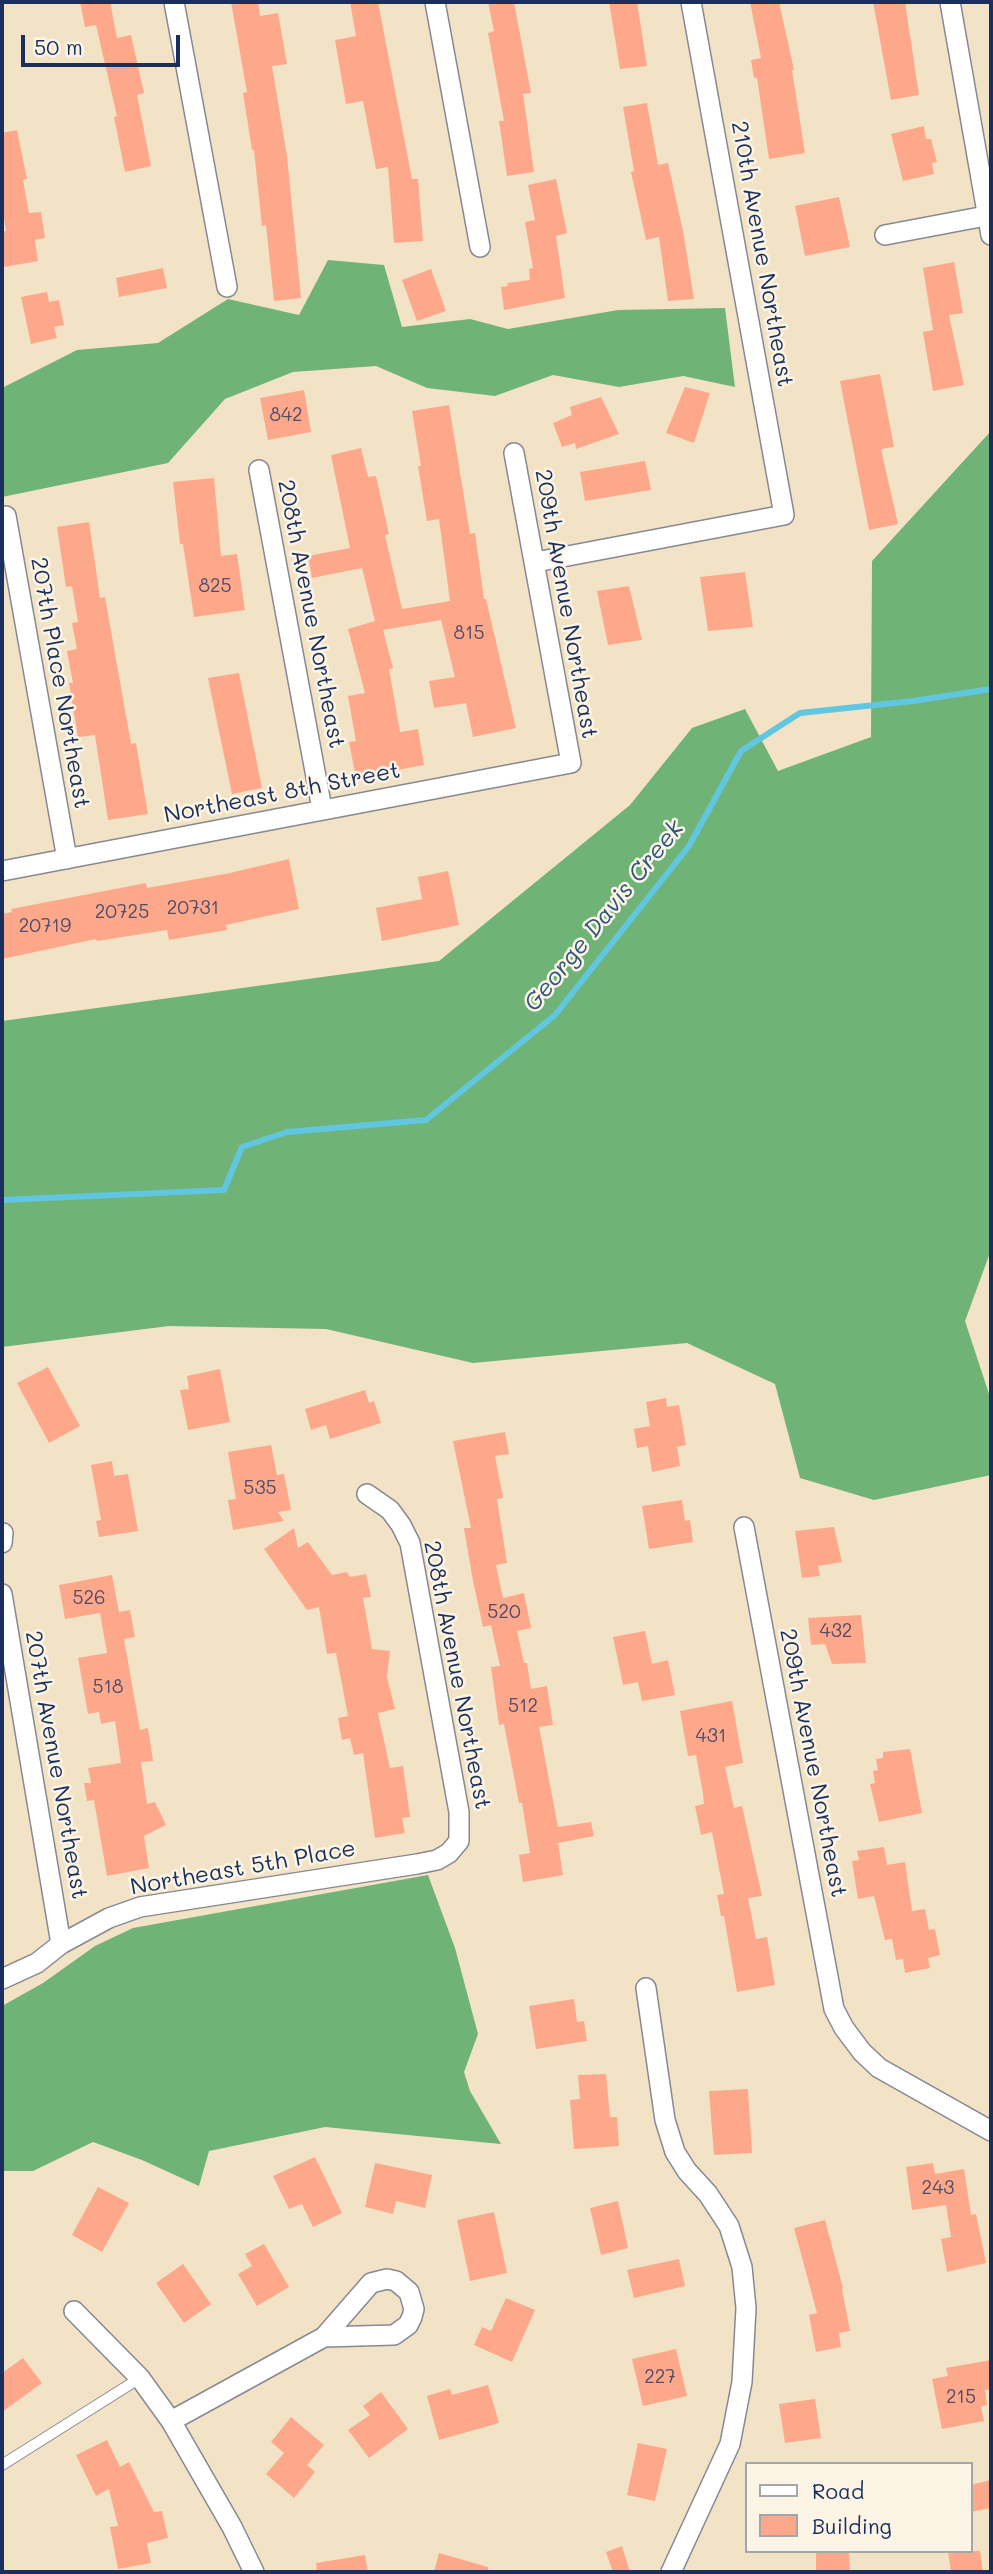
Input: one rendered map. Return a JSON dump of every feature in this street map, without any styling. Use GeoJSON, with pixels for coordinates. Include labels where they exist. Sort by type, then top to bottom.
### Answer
{"type":"FeatureCollection","features":[{"type":"Feature","properties":{"kind":"street"},"geometry":{"type":"LineString","coordinates":[[174,2],[226,287]]}},
{"type":"Feature","properties":{"kind":"street"},"geometry":{"type":"LineString","coordinates":[[435,2],[480,247]]}},
{"type":"Feature","properties":{"kind":"street","name":"210th Avenue Northeast"},"geometry":{"type":"LineString","coordinates":[[536,562],[785,515],[691,2]]}},
{"type":"Feature","properties":{"kind":"street"},"geometry":{"type":"LineString","coordinates":[[885,235],[990,222],[950,2]]}},
{"type":"Feature","properties":{"kind":"street","name":"209th Avenue Northeast"},"geometry":{"type":"LineString","coordinates":[[514,453],[571,763]]}},
{"type":"Feature","properties":{"kind":"street","name":"208th Avenue Northeast"},"geometry":{"type":"LineString","coordinates":[[259,470],[322,809]]}},
{"type":"Feature","properties":{"kind":"street","name":"207th Place Northeast"},"geometry":{"type":"LineString","coordinates":[[6,516],[66,859]]}},
{"type":"Feature","properties":{"kind":"street","name":"Northeast 8th Street"},"geometry":{"type":"LineString","coordinates":[[2,871],[571,763]]}},
{"type":"Feature","properties":{"kind":"street","name":"208th Avenue Northeast"},"geometry":{"type":"LineString","coordinates":[[367,1493],[390,1510],[410,1543],[459,1812],[459,1841]]}},
{"type":"Feature","properties":{"kind":"street","name":"209th Avenue Northeast"},"geometry":{"type":"LineString","coordinates":[[744,1527],[834,2008],[844,2028],[862,2052],[879,2068],[991,2131]]}},
{"type":"Feature","properties":{"kind":"street"},"geometry":{"type":"LineString","coordinates":[[2,1533],[2,1543]]}},
{"type":"Feature","properties":{"kind":"street","name":"207th Avenue Northeast"},"geometry":{"type":"LineString","coordinates":[[2,1594],[61,1944]]}},
{"type":"Feature","properties":{"kind":"street","name":"Northeast 5th Place"},"geometry":{"type":"LineString","coordinates":[[2,1979],[37,1963],[61,1944],[109,1918],[140,1907],[437,1860],[449,1853],[459,1841]]}},
{"type":"Feature","properties":{"kind":"street"},"geometry":{"type":"LineString","coordinates":[[646,1988],[665,2120],[675,2152],[729,2226],[742,2267],[746,2308],[742,2382],[730,2444],[671,2572]]}},
{"type":"Feature","properties":{"kind":"street"},"geometry":{"type":"LineString","coordinates":[[74,2311],[140,2378],[172,2421],[232,2527],[254,2572]]}},
{"type":"Feature","properties":{"kind":"street"},"geometry":{"type":"LineString","coordinates":[[172,2421],[324,2337]]}},
{"type":"Feature","properties":{"kind":"lane"},"geometry":{"type":"LineString","coordinates":[[2,2465],[140,2378]]}},
{"type":"Feature","properties":{"kind":"green space"},"geometry":{"type":"Polygon","coordinates":[[[328,260],[384,265],[402,327],[470,319],[508,329],[618,310],[725,308],[735,387],[683,376],[619,387],[553,375],[495,396],[427,388],[376,366],[293,372],[225,399],[168,463],[2,497],[2,388],[77,350],[158,343],[228,299],[299,315],[328,260]]]}},
{"type":"Feature","properties":{"kind":"green space"},"geometry":{"type":"Polygon","coordinates":[[[991,431],[991,1250],[965,1321],[991,1400],[991,1475],[874,1500],[800,1478],[775,1384],[687,1343],[473,1363],[326,1329],[169,1326],[2,1347],[2,1021],[439,961],[630,805],[692,728],[745,709],[778,771],[871,737],[872,561],[991,431]]]}},
{"type":"Feature","properties":{"kind":"green space"},"geometry":{"type":"Polygon","coordinates":[[[428,1875],[455,1948],[478,2034],[464,2072],[470,2091],[501,2144],[325,2127],[209,2151],[199,2186],[142,2160],[93,2142],[33,2171],[2,2171],[2,2006],[43,1983],[95,1946],[133,1928],[428,1875]]]}},
{"type":"Feature","properties":{"kind":"building"},"geometry":{"type":"Polygon","coordinates":[[[80,2],[110,2],[117,38],[131,35],[144,93],[137,95],[151,166],[125,172],[114,117],[117,116],[96,25],[85,27],[80,2]]]}},
{"type":"Feature","properties":{"kind":"building"},"geometry":{"type":"Polygon","coordinates":[[[231,2],[258,2],[260,16],[278,13],[287,64],[272,66],[287,156],[301,298],[274,301],[266,225],[262,226],[254,150],[243,93],[247,92],[231,2]]]}},
{"type":"Feature","properties":{"kind":"building"},"geometry":{"type":"Polygon","coordinates":[[[350,2],[378,2],[412,179],[418,179],[423,241],[394,243],[388,167],[376,169],[363,101],[346,104],[335,40],[356,36],[350,2]]]}},
{"type":"Feature","properties":{"kind":"building"},"geometry":{"type":"Polygon","coordinates":[[[488,2],[514,2],[531,93],[523,94],[534,172],[507,176],[499,121],[504,121],[488,33],[494,31],[488,2]]]}},
{"type":"Feature","properties":{"kind":"building"},"geometry":{"type":"Polygon","coordinates":[[[609,2],[637,2],[647,66],[620,69],[609,2]]]}},
{"type":"Feature","properties":{"kind":"building"},"geometry":{"type":"Polygon","coordinates":[[[750,2],[779,2],[794,70],[805,153],[769,159],[757,78],[754,78],[751,60],[761,58],[750,2]]]}},
{"type":"Feature","properties":{"kind":"building"},"geometry":{"type":"Polygon","coordinates":[[[873,2],[905,2],[919,95],[891,100],[873,2]]]}},
{"type":"Feature","properties":{"kind":"building"},"geometry":{"type":"Polygon","coordinates":[[[647,103],[658,165],[668,163],[694,299],[668,301],[659,237],[646,240],[631,172],[634,171],[623,107],[647,103]]]}},
{"type":"Feature","properties":{"kind":"building"},"geometry":{"type":"Polygon","coordinates":[[[924,126],[926,139],[931,139],[937,162],[932,163],[934,174],[903,181],[891,134],[924,126]]]}},
{"type":"Feature","properties":{"kind":"building"},"geometry":{"type":"Polygon","coordinates":[[[17,130],[27,179],[23,180],[29,213],[41,212],[45,238],[35,240],[38,261],[4,267],[2,232],[6,231],[2,207],[2,133],[17,130]]]}},
{"type":"Feature","properties":{"kind":"building"},"geometry":{"type":"Polygon","coordinates":[[[556,179],[567,233],[556,236],[565,298],[504,310],[501,287],[508,286],[507,283],[530,280],[529,269],[533,268],[525,222],[535,220],[528,185],[556,179]]]}},
{"type":"Feature","properties":{"kind":"building"},"geometry":{"type":"Polygon","coordinates":[[[839,197],[850,247],[805,256],[795,206],[839,197]]]}},
{"type":"Feature","properties":{"kind":"building"},"geometry":{"type":"Polygon","coordinates":[[[954,262],[963,313],[949,315],[964,385],[933,391],[923,332],[933,330],[923,268],[954,262]]]}},
{"type":"Feature","properties":{"kind":"building"},"geometry":{"type":"Polygon","coordinates":[[[163,268],[167,288],[119,297],[116,278],[163,268]]]}},
{"type":"Feature","properties":{"kind":"building"},"geometry":{"type":"Polygon","coordinates":[[[431,269],[446,311],[417,321],[402,280],[431,269]]]}},
{"type":"Feature","properties":{"kind":"building"},"geometry":{"type":"Polygon","coordinates":[[[47,292],[49,302],[59,300],[64,325],[54,327],[57,338],[31,344],[21,297],[47,292]]]}},
{"type":"Feature","properties":{"kind":"building"},"geometry":{"type":"Polygon","coordinates":[[[880,374],[894,447],[881,449],[898,524],[869,530],[840,381],[880,374]]]}},
{"type":"Feature","properties":{"kind":"building"},"geometry":{"type":"Polygon","coordinates":[[[685,387],[710,393],[694,443],[666,433],[685,387]]]}},
{"type":"Feature","properties":{"kind":"building"},"geometry":{"type":"Polygon","coordinates":[[[304,390],[311,432],[268,440],[260,398],[304,390]]]}},
{"type":"Feature","properties":{"kind":"building"},"geometry":{"type":"Polygon","coordinates":[[[601,397],[619,434],[576,449],[575,443],[562,447],[553,423],[572,415],[570,407],[601,397]]]}},
{"type":"Feature","properties":{"kind":"building"},"geometry":{"type":"Polygon","coordinates":[[[449,405],[470,534],[475,533],[484,599],[516,728],[473,737],[466,703],[434,708],[429,681],[455,677],[441,620],[383,630],[393,668],[389,669],[400,732],[418,729],[424,765],[356,778],[349,742],[356,741],[348,696],[365,693],[348,629],[375,621],[362,568],[312,578],[308,556],[350,548],[331,455],[361,448],[368,477],[376,476],[389,534],[385,535],[402,609],[450,601],[439,519],[427,521],[412,411],[449,405]]]}},
{"type":"Feature","properties":{"kind":"building"},"geometry":{"type":"Polygon","coordinates":[[[645,461],[651,490],[585,501],[580,472],[645,461]]]}},
{"type":"Feature","properties":{"kind":"building"},"geometry":{"type":"Polygon","coordinates":[[[214,478],[221,556],[237,554],[245,610],[194,617],[183,544],[180,544],[173,482],[214,478]]]}},
{"type":"Feature","properties":{"kind":"building"},"geometry":{"type":"Polygon","coordinates":[[[89,522],[100,598],[105,597],[131,744],[136,743],[148,814],[108,820],[95,735],[78,737],[67,651],[77,649],[72,623],[78,622],[72,586],[66,587],[57,527],[89,522]]]}},
{"type":"Feature","properties":{"kind":"building"},"geometry":{"type":"Polygon","coordinates":[[[745,572],[753,627],[708,631],[700,577],[745,572]]]}},
{"type":"Feature","properties":{"kind":"building"},"geometry":{"type":"Polygon","coordinates":[[[629,586],[642,640],[608,645],[597,591],[629,586]]]}},
{"type":"Feature","properties":{"kind":"building"},"geometry":{"type":"Polygon","coordinates":[[[239,673],[262,788],[232,794],[208,678],[239,673]]]}},
{"type":"Feature","properties":{"kind":"building"},"geometry":{"type":"Polygon","coordinates":[[[289,859],[299,909],[226,925],[227,930],[169,940],[167,930],[97,941],[96,939],[2,959],[2,914],[12,912],[11,909],[146,883],[147,888],[289,859]]]}},
{"type":"Feature","properties":{"kind":"building"},"geometry":{"type":"Polygon","coordinates":[[[448,871],[459,925],[382,941],[376,908],[422,899],[418,877],[448,871]]]}},
{"type":"Feature","properties":{"kind":"building"},"geometry":{"type":"Polygon","coordinates":[[[48,1367],[80,1426],[49,1443],[17,1383],[48,1367]]]}},
{"type":"Feature","properties":{"kind":"building"},"geometry":{"type":"Polygon","coordinates":[[[220,1369],[230,1422],[188,1430],[180,1390],[189,1389],[187,1376],[220,1369]]]}},
{"type":"Feature","properties":{"kind":"building"},"geometry":{"type":"Polygon","coordinates":[[[365,1390],[369,1403],[374,1401],[381,1423],[330,1439],[326,1425],[311,1430],[305,1409],[365,1390]]]}},
{"type":"Feature","properties":{"kind":"building"},"geometry":{"type":"Polygon","coordinates":[[[666,1398],[667,1407],[679,1405],[686,1445],[677,1447],[680,1466],[652,1472],[648,1446],[637,1448],[634,1429],[650,1426],[646,1402],[666,1398]]]}},
{"type":"Feature","properties":{"kind":"building"},"geometry":{"type":"Polygon","coordinates":[[[505,1432],[509,1454],[495,1456],[503,1498],[497,1499],[507,1563],[496,1565],[503,1598],[524,1593],[531,1628],[517,1631],[524,1663],[527,1663],[531,1689],[547,1686],[553,1725],[539,1727],[558,1827],[591,1822],[594,1836],[558,1843],[563,1875],[523,1882],[519,1855],[530,1853],[504,1724],[499,1725],[491,1667],[500,1666],[491,1625],[483,1627],[473,1581],[464,1528],[471,1528],[453,1441],[505,1432]]]}},
{"type":"Feature","properties":{"kind":"building"},"geometry":{"type":"Polygon","coordinates":[[[271,1445],[277,1475],[284,1474],[291,1510],[278,1512],[284,1521],[233,1530],[228,1500],[236,1499],[228,1452],[271,1445]]]}},
{"type":"Feature","properties":{"kind":"building"},"geometry":{"type":"Polygon","coordinates":[[[112,1461],[114,1476],[128,1474],[138,1531],[99,1537],[96,1521],[101,1520],[91,1465],[112,1461]]]}},
{"type":"Feature","properties":{"kind":"building"},"geometry":{"type":"Polygon","coordinates":[[[682,1500],[685,1521],[690,1520],[693,1542],[649,1549],[642,1506],[682,1500]]]}},
{"type":"Feature","properties":{"kind":"building"},"geometry":{"type":"Polygon","coordinates":[[[834,1527],[842,1562],[818,1566],[820,1576],[802,1578],[795,1531],[834,1527]]]}},
{"type":"Feature","properties":{"kind":"building"},"geometry":{"type":"Polygon","coordinates":[[[294,1528],[298,1548],[308,1542],[332,1575],[347,1572],[350,1577],[366,1574],[371,1597],[363,1598],[372,1649],[390,1651],[387,1677],[395,1709],[378,1713],[390,1768],[403,1766],[410,1817],[402,1818],[405,1833],[375,1838],[363,1753],[354,1755],[350,1738],[342,1740],[338,1718],[348,1716],[336,1653],[327,1654],[319,1607],[307,1610],[264,1549],[294,1528]]]}},
{"type":"Feature","properties":{"kind":"building"},"geometry":{"type":"Polygon","coordinates":[[[112,1575],[119,1612],[130,1610],[135,1637],[124,1639],[140,1730],[148,1728],[153,1761],[141,1762],[147,1804],[155,1802],[166,1825],[144,1836],[149,1868],[107,1876],[94,1800],[87,1801],[84,1783],[91,1783],[88,1768],[121,1763],[115,1721],[101,1724],[99,1712],[88,1714],[78,1658],[107,1653],[100,1613],[65,1619],[59,1585],[112,1575]]]}},
{"type":"Feature","properties":{"kind":"building"},"geometry":{"type":"Polygon","coordinates":[[[861,1615],[866,1663],[832,1664],[825,1644],[811,1645],[808,1618],[861,1615]]]}},
{"type":"Feature","properties":{"kind":"building"},"geometry":{"type":"Polygon","coordinates":[[[645,1631],[652,1664],[668,1660],[675,1695],[642,1701],[638,1682],[623,1685],[613,1637],[645,1631]]]}},
{"type":"Feature","properties":{"kind":"building"},"geometry":{"type":"Polygon","coordinates":[[[732,1701],[743,1763],[725,1767],[734,1808],[742,1806],[762,1896],[748,1898],[756,1939],[767,1937],[775,1985],[737,1992],[724,1916],[721,1916],[717,1895],[724,1894],[712,1832],[701,1835],[695,1806],[704,1804],[703,1794],[696,1755],[688,1756],[680,1711],[732,1701]]]}},
{"type":"Feature","properties":{"kind":"building"},"geometry":{"type":"Polygon","coordinates":[[[910,1749],[922,1813],[879,1822],[870,1784],[875,1783],[873,1771],[878,1770],[876,1759],[883,1758],[883,1752],[910,1749]]]}},
{"type":"Feature","properties":{"kind":"building"},"geometry":{"type":"Polygon","coordinates":[[[884,1847],[887,1865],[905,1862],[912,1911],[925,1909],[929,1930],[935,1929],[940,1955],[928,1958],[930,1968],[905,1973],[903,1959],[896,1960],[892,1939],[885,1940],[874,1896],[858,1899],[852,1861],[859,1860],[857,1851],[884,1847]]]}},
{"type":"Feature","properties":{"kind":"building"},"geometry":{"type":"Polygon","coordinates":[[[574,1999],[577,2022],[584,2021],[587,2041],[536,2049],[529,2006],[574,1999]]]}},
{"type":"Feature","properties":{"kind":"building"},"geometry":{"type":"Polygon","coordinates":[[[606,2074],[610,2117],[617,2117],[619,2146],[574,2149],[570,2100],[580,2099],[578,2075],[606,2074]]]}},
{"type":"Feature","properties":{"kind":"building"},"geometry":{"type":"Polygon","coordinates":[[[748,2089],[752,2153],[714,2155],[709,2091],[748,2089]]]}},
{"type":"Feature","properties":{"kind":"building"},"geometry":{"type":"Polygon","coordinates":[[[315,2157],[342,2213],[313,2227],[302,2204],[289,2209],[273,2176],[315,2157]]]}},
{"type":"Feature","properties":{"kind":"building"},"geometry":{"type":"Polygon","coordinates":[[[375,2163],[432,2175],[425,2208],[396,2201],[393,2214],[365,2207],[375,2163]]]}},
{"type":"Feature","properties":{"kind":"building"},"geometry":{"type":"Polygon","coordinates":[[[933,2163],[935,2174],[964,2169],[971,2215],[976,2214],[986,2263],[947,2272],[941,2239],[951,2237],[946,2205],[912,2210],[906,2167],[933,2163]]]}},
{"type":"Feature","properties":{"kind":"building"},"geometry":{"type":"Polygon","coordinates":[[[98,2187],[129,2203],[102,2252],[72,2235],[98,2187]]]}},
{"type":"Feature","properties":{"kind":"building"},"geometry":{"type":"Polygon","coordinates":[[[618,2201],[628,2248],[601,2255],[590,2208],[618,2201]]]}},
{"type":"Feature","properties":{"kind":"building"},"geometry":{"type":"Polygon","coordinates":[[[494,2212],[507,2273],[470,2281],[457,2220],[494,2212]]]}},
{"type":"Feature","properties":{"kind":"building"},"geometry":{"type":"Polygon","coordinates":[[[825,2220],[843,2288],[850,2331],[839,2333],[841,2347],[816,2352],[809,2315],[817,2313],[794,2228],[825,2220]]]}},
{"type":"Feature","properties":{"kind":"building"},"geometry":{"type":"Polygon","coordinates":[[[264,2244],[289,2287],[257,2306],[238,2274],[252,2266],[245,2254],[264,2244]]]}},
{"type":"Feature","properties":{"kind":"building"},"geometry":{"type":"Polygon","coordinates":[[[679,2259],[685,2286],[634,2298],[627,2270],[679,2259]]]}},
{"type":"Feature","properties":{"kind":"building"},"geometry":{"type":"Polygon","coordinates":[[[183,2264],[211,2304],[184,2323],[156,2283],[183,2264]]]}},
{"type":"Feature","properties":{"kind":"building"},"geometry":{"type":"Polygon","coordinates":[[[506,2298],[535,2310],[512,2362],[474,2345],[482,2327],[491,2331],[506,2298]]]}},
{"type":"Feature","properties":{"kind":"building"},"geometry":{"type":"Polygon","coordinates":[[[676,2349],[687,2396],[643,2406],[632,2359],[676,2349]]]}},
{"type":"Feature","properties":{"kind":"building"},"geometry":{"type":"Polygon","coordinates":[[[23,2358],[42,2383],[2,2412],[2,2373],[23,2358]]]}},
{"type":"Feature","properties":{"kind":"building"},"geometry":{"type":"Polygon","coordinates":[[[991,2360],[991,2389],[985,2390],[987,2405],[981,2406],[984,2421],[942,2429],[932,2379],[948,2376],[946,2368],[991,2360]]]}},
{"type":"Feature","properties":{"kind":"building"},"geometry":{"type":"Polygon","coordinates":[[[488,2385],[499,2423],[439,2440],[427,2396],[450,2389],[452,2395],[488,2385]]]}},
{"type":"Feature","properties":{"kind":"building"},"geometry":{"type":"Polygon","coordinates":[[[381,2392],[408,2429],[369,2458],[348,2430],[370,2415],[363,2406],[381,2392]]]}},
{"type":"Feature","properties":{"kind":"building"},"geometry":{"type":"Polygon","coordinates":[[[815,2399],[821,2438],[785,2443],[779,2404],[815,2399]]]}},
{"type":"Feature","properties":{"kind":"building"},"geometry":{"type":"Polygon","coordinates":[[[291,2417],[324,2445],[307,2465],[315,2472],[294,2498],[266,2474],[284,2453],[271,2442],[291,2417]]]}},
{"type":"Feature","properties":{"kind":"building"},"geometry":{"type":"Polygon","coordinates":[[[107,2440],[120,2467],[129,2462],[154,2512],[162,2511],[168,2538],[147,2543],[151,2563],[118,2569],[110,2527],[118,2526],[109,2489],[96,2496],[76,2455],[107,2440]]]}},
{"type":"Feature","properties":{"kind":"building"},"geometry":{"type":"Polygon","coordinates":[[[638,2443],[667,2449],[655,2501],[627,2495],[638,2443]]]}},
{"type":"Feature","properties":{"kind":"building"},"geometry":{"type":"Polygon","coordinates":[[[991,2480],[991,2508],[972,2512],[972,2485],[991,2480]]]}},
{"type":"Feature","properties":{"kind":"building"},"geometry":{"type":"Polygon","coordinates":[[[622,2546],[630,2572],[613,2572],[606,2552],[622,2546]]]}},
{"type":"Feature","properties":{"kind":"building"},"geometry":{"type":"Polygon","coordinates":[[[980,2551],[983,2572],[951,2572],[948,2553],[980,2551]]]}},
{"type":"Feature","properties":{"kind":"building"},"geometry":{"type":"Polygon","coordinates":[[[439,2553],[488,2567],[488,2572],[434,2572],[439,2553]]]}},
{"type":"Feature","properties":{"kind":"building"},"geometry":{"type":"Polygon","coordinates":[[[816,2553],[849,2553],[850,2572],[816,2572],[816,2553]]]}},
{"type":"Feature","properties":{"kind":"building"},"geometry":{"type":"Polygon","coordinates":[[[365,2555],[368,2572],[317,2572],[316,2563],[365,2555]]]}},
{"type":"Feature","properties":{"kind":"waterway","name":"George Davis Creek"},"geometry":{"type":"LineString","coordinates":[[2,1200],[224,1190],[242,1147],[287,1132],[426,1120],[555,1015],[689,846],[741,751],[800,713],[913,701],[991,689]]}}]}
